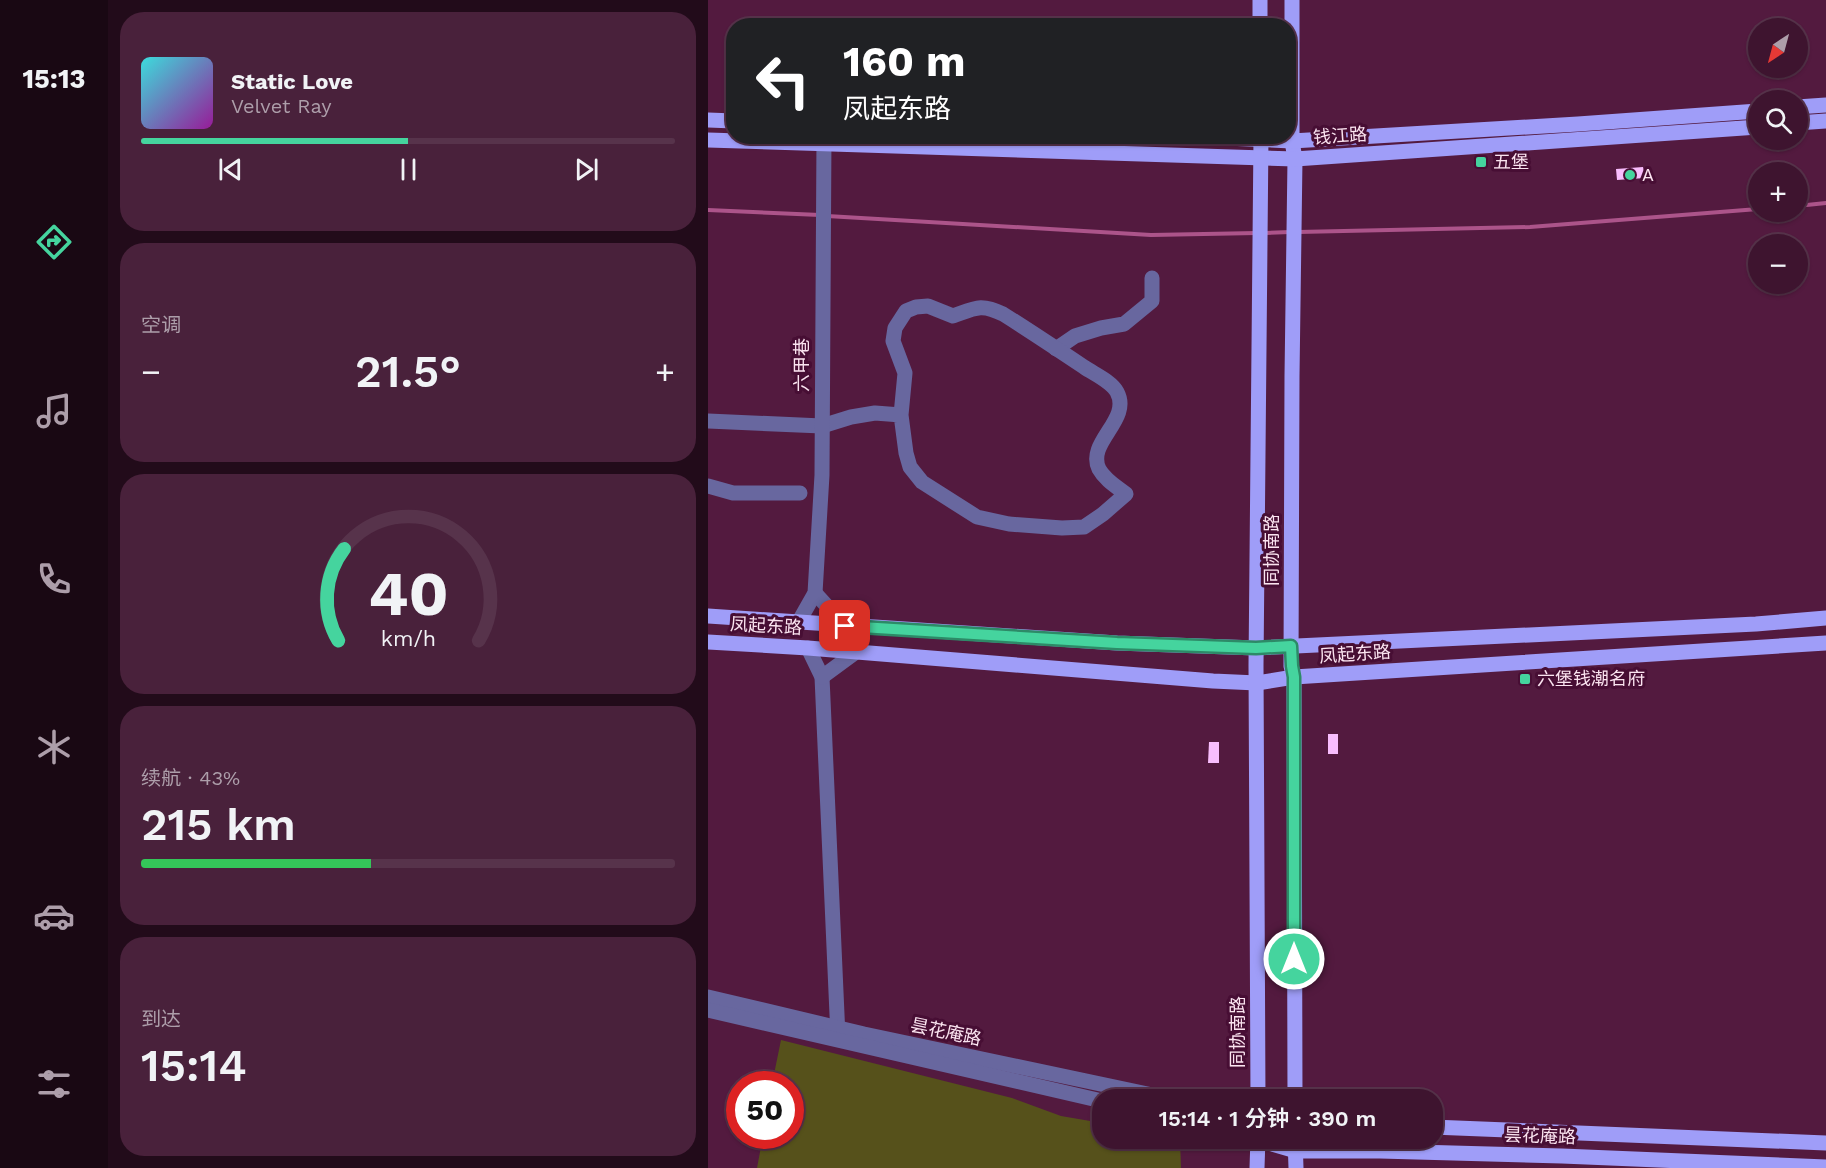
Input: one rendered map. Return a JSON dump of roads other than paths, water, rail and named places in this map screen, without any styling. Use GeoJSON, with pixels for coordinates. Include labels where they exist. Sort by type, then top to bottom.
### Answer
{"type":"FeatureCollection","features":[{"type":"Feature","properties":{"kind":"main road"},"geometry":{"type":"LineString","coordinates":[[1260,0],[1260,18]]}},
{"type":"Feature","properties":{"kind":"main road","name":"同协南路"},"geometry":{"type":"LineString","coordinates":[[1292,0],[1292,18]]}},
{"type":"Feature","properties":{"kind":"main road"},"geometry":{"type":"LineString","coordinates":[[1808,106],[1826,105]]}},
{"type":"Feature","properties":{"kind":"main road","name":"钱江路"},"geometry":{"type":"LineString","coordinates":[[1296,141],[1748,112]]}},
{"type":"Feature","properties":{"kind":"main road"},"geometry":{"type":"LineString","coordinates":[[708,120],[726,120]]}},
{"type":"Feature","properties":{"kind":"main road"},"geometry":{"type":"LineString","coordinates":[[1808,122],[1826,121]]}},
{"type":"Feature","properties":{"kind":"main road","name":"钱江路"},"geometry":{"type":"LineString","coordinates":[[921,144],[1295,159],[1748,128]]}},
{"type":"Feature","properties":{"kind":"main road","name":"钱江路"},"geometry":{"type":"LineString","coordinates":[[708,140],[726,140]]}},
{"type":"Feature","properties":{"kind":"main road","name":"同协南路"},"geometry":{"type":"LineString","coordinates":[[1258,1089],[1256,648],[1261,144]]}},
{"type":"Feature","properties":{"kind":"main road","name":"同协南路"},"geometry":{"type":"LineString","coordinates":[[1292,144],[1295,159],[1291,646],[1294,677],[1295,1089]]}},
{"type":"Feature","properties":{"kind":"main road","name":"凤起东路"},"geometry":{"type":"LineString","coordinates":[[708,615],[798,623],[1117,643],[1256,648],[1756,624],[1826,618]]}},
{"type":"Feature","properties":{"kind":"main road","name":"凤起东路"},"geometry":{"type":"LineString","coordinates":[[708,642],[1257,683],[1294,677],[1826,643]]}},
{"type":"Feature","properties":{"kind":"main road","name":"昙花庵路"},"geometry":{"type":"LineString","coordinates":[[1443,1127],[1826,1143]]}},
{"type":"Feature","properties":{"kind":"main road"},"geometry":{"type":"LineString","coordinates":[[1256,1149],[1257,1168]]}},
{"type":"Feature","properties":{"kind":"main road"},"geometry":{"type":"LineString","coordinates":[[1296,1149],[1296,1168]]}},
{"type":"Feature","properties":{"kind":"main road","name":"昙花庵路"},"geometry":{"type":"LineString","coordinates":[[1384,1149],[1826,1167]]}},
{"type":"Feature","properties":{"kind":"street","name":"六甲巷"},"geometry":{"type":"LineString","coordinates":[[798,623],[814,593],[822,475],[824,144]]}},
{"type":"Feature","properties":{"kind":"street"},"geometry":{"type":"LineString","coordinates":[[1056,349],[1076,336],[1124,324],[1152,301],[1152,278]]}},
{"type":"Feature","properties":{"kind":"street"},"geometry":{"type":"LineString","coordinates":[[928,306],[953,316],[976,307],[989,307],[1109,384],[1117,392],[1120,407],[1117,418],[1100,446],[1096,458],[1099,469],[1107,480],[1126,494],[1084,527],[1062,528],[1009,524],[977,517],[922,482],[910,467],[901,415],[905,373],[893,341],[895,328],[906,311],[928,306]]}},
{"type":"Feature","properties":{"kind":"street"},"geometry":{"type":"LineString","coordinates":[[708,421],[822,426],[851,417],[875,413],[901,415]]}},
{"type":"Feature","properties":{"kind":"street"},"geometry":{"type":"LineString","coordinates":[[708,486],[733,493],[800,493]]}},
{"type":"Feature","properties":{"kind":"street"},"geometry":{"type":"LineString","coordinates":[[814,593],[845,626]]}},
{"type":"Feature","properties":{"kind":"street"},"geometry":{"type":"LineString","coordinates":[[808,648],[822,677],[838,1034]]}},
{"type":"Feature","properties":{"kind":"street"},"geometry":{"type":"LineString","coordinates":[[822,677],[856,652]]}},
{"type":"Feature","properties":{"kind":"street","name":"昙花庵路"},"geometry":{"type":"LineString","coordinates":[[708,997],[838,1034],[1092,1098]]}},
{"type":"Feature","properties":{"kind":"street","name":"昙花庵路"},"geometry":{"type":"LineString","coordinates":[[708,1011],[1120,1089]]}},
{"type":"Feature","properties":{"kind":"waterway"},"geometry":{"type":"LineString","coordinates":[[1808,205],[1826,203]]}},
{"type":"Feature","properties":{"kind":"waterway"},"geometry":{"type":"LineString","coordinates":[[708,210],[820,215]]}},
{"type":"Feature","properties":{"kind":"waterway"},"geometry":{"type":"LineString","coordinates":[[1298,232],[1530,227],[1748,210]]}},
{"type":"Feature","properties":{"kind":"waterway"},"geometry":{"type":"LineString","coordinates":[[827,216],[1151,235],[1257,233]]}},
{"type":"Feature","properties":{"kind":"waterway"},"geometry":{"type":"LineString","coordinates":[[1265,233],[1290,232]]}},
{"type":"Feature","properties":{"kind":"place","name":"五堡"},"geometry":{"type":"Point","coordinates":[1481,162]}},
{"type":"Feature","properties":{"kind":"place","name":"A"},"geometry":{"type":"Point","coordinates":[1630,175]}},
{"type":"Feature","properties":{"kind":"place","name":"六堡钱潮名府"},"geometry":{"type":"Point","coordinates":[1525,679]}}]}
